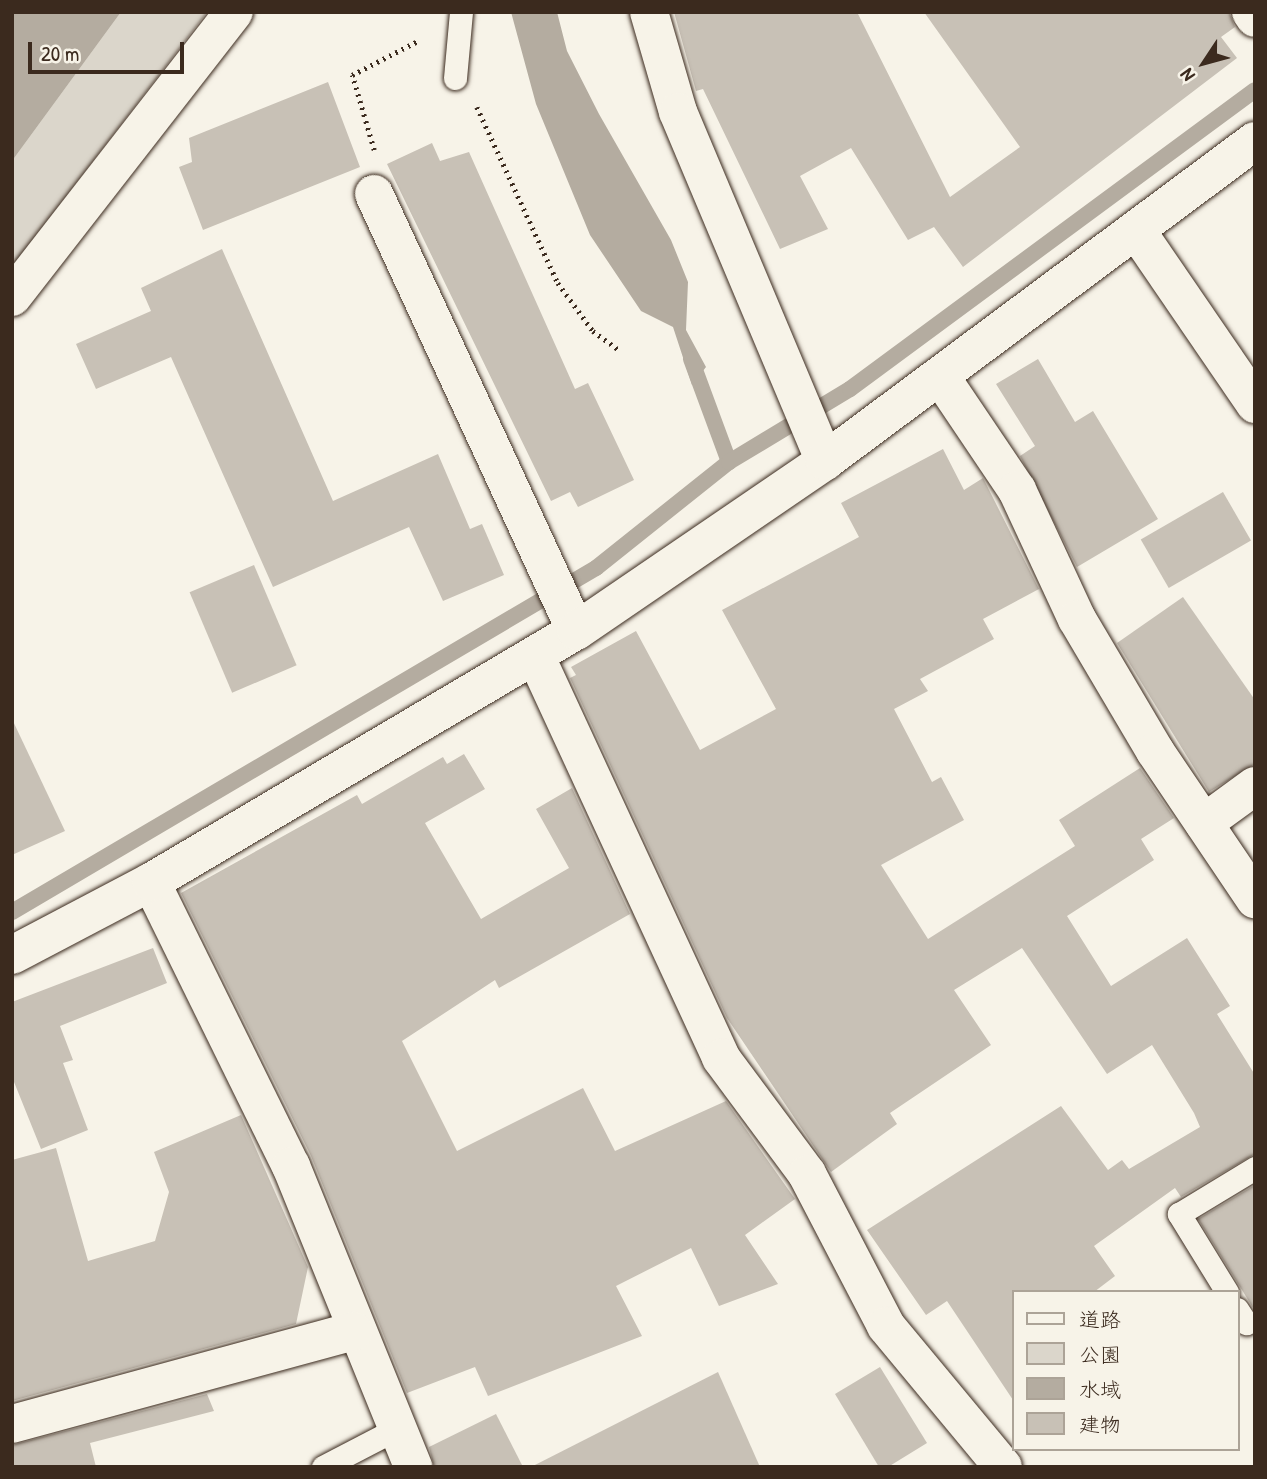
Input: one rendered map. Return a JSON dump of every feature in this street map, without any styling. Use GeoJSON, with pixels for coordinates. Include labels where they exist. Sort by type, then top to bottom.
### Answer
{"type":"FeatureCollection","features":[{"type":"Feature","properties":{"kind":"street"},"geometry":{"type":"LineString","coordinates":[[12,297],[234,12]]}},
{"type":"Feature","properties":{"kind":"street"},"geometry":{"type":"LineString","coordinates":[[649,12],[678,112],[812,432]]}},
{"type":"Feature","properties":{"kind":"street"},"geometry":{"type":"LineString","coordinates":[[1251,12],[1255,18]]}},
{"type":"Feature","properties":{"kind":"street"},"geometry":{"type":"LineString","coordinates":[[16,942],[151,882],[536,657],[571,620],[812,432],[940,376],[1255,141]]}},
{"type":"Feature","properties":{"kind":"street"},"geometry":{"type":"LineString","coordinates":[[374,194],[571,620]]}},
{"type":"Feature","properties":{"kind":"street"},"geometry":{"type":"LineString","coordinates":[[1136,230],[1255,404]]}},
{"type":"Feature","properties":{"kind":"street"},"geometry":{"type":"LineString","coordinates":[[940,376],[1017,490],[1077,619],[1204,823],[1255,899]]}},
{"type":"Feature","properties":{"kind":"street"},"geometry":{"type":"LineString","coordinates":[[536,657],[721,1058],[807,1174],[886,1326],[1003,1467]]}},
{"type":"Feature","properties":{"kind":"street"},"geometry":{"type":"LineString","coordinates":[[1204,823],[1255,786]]}},
{"type":"Feature","properties":{"kind":"street"},"geometry":{"type":"LineString","coordinates":[[151,882],[291,1166],[394,1430],[413,1467]]}},
{"type":"Feature","properties":{"kind":"street"},"geometry":{"type":"LineString","coordinates":[[12,1424],[354,1331]]}},
{"type":"Feature","properties":{"kind":"lane"},"geometry":{"type":"LineString","coordinates":[[455,78],[461,12]]}},
{"type":"Feature","properties":{"kind":"lane"},"geometry":{"type":"LineString","coordinates":[[1226,1290],[1179,1214],[1255,1168]]}},
{"type":"Feature","properties":{"kind":"lane"},"geometry":{"type":"LineString","coordinates":[[323,1467],[394,1430]]}},
{"type":"Feature","properties":{"kind":"path"},"geometry":{"type":"LineString","coordinates":[[374,194],[380,169],[352,75],[425,38],[484,116],[558,283],[593,331],[621,351]]}},
{"type":"Feature","properties":{"kind":"green space"},"geometry":{"type":"Polygon","coordinates":[[[121,12],[207,12],[12,267],[12,161],[121,12]]]}},
{"type":"Feature","properties":{"kind":"water"},"geometry":{"type":"Polygon","coordinates":[[[12,12],[121,12],[12,161],[12,12]]]}},
{"type":"Feature","properties":{"kind":"water"},"geometry":{"type":"Polygon","coordinates":[[[511,12],[557,12],[567,51],[599,114],[671,240],[688,282],[686,330],[706,367],[692,385],[673,327],[641,311],[590,235],[536,104],[511,12]]]}},
{"type":"Feature","properties":{"kind":"building"},"geometry":{"type":"Polygon","coordinates":[[[674,12],[857,12],[950,197],[1020,147],[924,12],[1229,12],[1235,27],[1221,37],[1237,58],[963,267],[934,227],[908,240],[851,148],[800,176],[828,229],[780,249],[703,89],[696,91],[674,12]]]}},
{"type":"Feature","properties":{"kind":"building"},"geometry":{"type":"Polygon","coordinates":[[[328,82],[360,167],[203,230],[179,167],[192,162],[189,138],[328,82]]]}},
{"type":"Feature","properties":{"kind":"building"},"geometry":{"type":"Polygon","coordinates":[[[432,143],[440,161],[469,152],[575,389],[588,383],[634,480],[578,507],[570,492],[551,501],[387,164],[432,143]]]}},
{"type":"Feature","properties":{"kind":"building"},"geometry":{"type":"Polygon","coordinates":[[[222,249],[333,501],[438,454],[470,529],[482,524],[504,575],[443,601],[409,527],[273,587],[171,357],[96,389],[76,344],[151,311],[141,288],[222,249]]]}},
{"type":"Feature","properties":{"kind":"building"},"geometry":{"type":"Polygon","coordinates":[[[1038,359],[1075,422],[1093,411],[1158,519],[1077,567],[1020,456],[1035,446],[996,384],[1038,359]]]}},
{"type":"Feature","properties":{"kind":"building"},"geometry":{"type":"Polygon","coordinates":[[[943,449],[964,490],[983,478],[1039,589],[983,619],[994,639],[920,679],[928,691],[894,709],[932,782],[941,777],[964,820],[881,865],[928,939],[1075,846],[1059,820],[1140,768],[1174,818],[1141,839],[1154,860],[1067,916],[1111,986],[1187,938],[1230,1006],[1217,1014],[1255,1075],[1255,1154],[1181,1197],[1175,1188],[1094,1246],[1115,1276],[1097,1290],[1012,1290],[1012,1398],[947,1301],[926,1315],[867,1230],[1061,1106],[1108,1170],[1122,1160],[1129,1169],[1200,1127],[1194,1113],[1152,1045],[1107,1074],[1022,948],[954,990],[991,1045],[890,1113],[897,1124],[831,1172],[727,1018],[570,678],[576,675],[571,667],[636,631],[700,750],[776,709],[722,610],[859,537],[841,503],[943,449]]]}},
{"type":"Feature","properties":{"kind":"building"},"geometry":{"type":"Polygon","coordinates":[[[1223,492],[1251,540],[1169,588],[1141,540],[1223,492]]]}},
{"type":"Feature","properties":{"kind":"building"},"geometry":{"type":"Polygon","coordinates":[[[254,565],[297,665],[232,693],[190,592],[254,565]]]}},
{"type":"Feature","properties":{"kind":"building"},"geometry":{"type":"Polygon","coordinates":[[[1183,597],[1255,700],[1255,764],[1209,792],[1117,643],[1183,597]]]}},
{"type":"Feature","properties":{"kind":"building"},"geometry":{"type":"Polygon","coordinates":[[[12,719],[65,831],[12,855],[12,719]]]}},
{"type":"Feature","properties":{"kind":"building"},"geometry":{"type":"Polygon","coordinates":[[[464,754],[485,789],[425,823],[481,919],[569,868],[536,809],[572,788],[630,914],[499,988],[495,980],[402,1041],[457,1151],[583,1088],[615,1151],[726,1101],[795,1199],[745,1235],[778,1284],[719,1306],[691,1248],[616,1286],[642,1336],[488,1396],[475,1367],[407,1393],[311,1156],[181,893],[357,795],[362,804],[443,757],[447,764],[464,754]]]}},
{"type":"Feature","properties":{"kind":"building"},"geometry":{"type":"Polygon","coordinates":[[[153,948],[167,983],[60,1026],[73,1060],[63,1063],[88,1130],[41,1149],[12,1077],[12,1002],[153,948]]]}},
{"type":"Feature","properties":{"kind":"building"},"geometry":{"type":"Polygon","coordinates":[[[241,1115],[308,1267],[296,1324],[12,1401],[12,1160],[56,1148],[88,1261],[155,1241],[169,1192],[154,1152],[241,1115]]]}},
{"type":"Feature","properties":{"kind":"building"},"geometry":{"type":"Polygon","coordinates":[[[1255,1185],[1255,1311],[1198,1219],[1255,1185]]]}},
{"type":"Feature","properties":{"kind":"building"},"geometry":{"type":"Polygon","coordinates":[[[880,1367],[927,1443],[888,1467],[879,1467],[835,1394],[880,1367]]]}},
{"type":"Feature","properties":{"kind":"building"},"geometry":{"type":"Polygon","coordinates":[[[718,1372],[760,1467],[531,1467],[718,1372]]]}},
{"type":"Feature","properties":{"kind":"building"},"geometry":{"type":"Polygon","coordinates":[[[207,1394],[214,1411],[90,1443],[96,1467],[12,1467],[12,1445],[207,1394]]]}},
{"type":"Feature","properties":{"kind":"building"},"geometry":{"type":"Polygon","coordinates":[[[496,1414],[523,1467],[434,1467],[429,1447],[496,1414]]]}},
{"type":"Feature","properties":{"kind":"waterway"},"geometry":{"type":"LineString","coordinates":[[12,912],[596,568],[729,462],[850,389],[1255,90]]}},
{"type":"Feature","properties":{"kind":"waterway"},"geometry":{"type":"LineString","coordinates":[[691,359],[729,462]]}}]}
